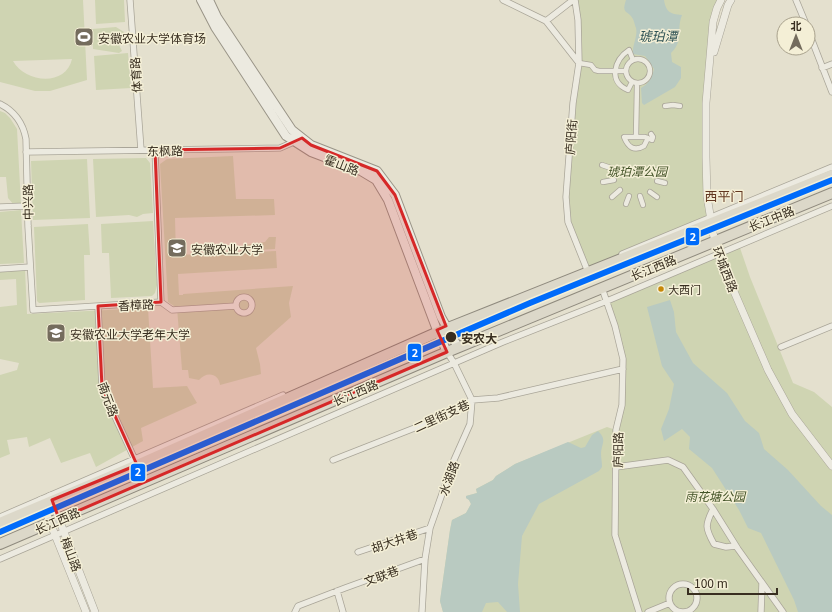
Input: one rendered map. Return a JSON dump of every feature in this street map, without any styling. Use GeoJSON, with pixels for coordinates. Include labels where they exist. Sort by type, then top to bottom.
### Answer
{"type":"FeatureCollection","features":[{"type":"Feature","properties":{"kind":"highway","name":"长江中路"},"geometry":{"type":"LineString","coordinates":[[709,222],[832,175]]}},
{"type":"Feature","properties":{"kind":"highway","name":"长江中路"},"geometry":{"type":"LineString","coordinates":[[713,242],[832,193]]}},
{"type":"Feature","properties":{"kind":"highway","name":"长江西路"},"geometry":{"type":"LineString","coordinates":[[0,523],[47,500],[442,329],[709,222]]}},
{"type":"Feature","properties":{"kind":"highway","name":"长江西路"},"geometry":{"type":"LineString","coordinates":[[0,544],[458,347],[713,242]]}},
{"type":"Feature","properties":{"kind":"main road","name":"霍山路"},"geometry":{"type":"LineString","coordinates":[[201,0],[215,27],[286,136],[377,171],[395,195],[439,311],[447,352]]}},
{"type":"Feature","properties":{"kind":"main road","name":"霍山路"},"geometry":{"type":"LineString","coordinates":[[209,0],[217,17],[298,140]]}},
{"type":"Feature","properties":{"kind":"main road","name":"霍山路"},"geometry":{"type":"LineString","coordinates":[[442,329],[458,347]]}},
{"type":"Feature","properties":{"kind":"street","name":"体育路"},"geometry":{"type":"LineString","coordinates":[[130,0],[141,150]]}},
{"type":"Feature","properties":{"kind":"street"},"geometry":{"type":"LineString","coordinates":[[503,0],[546,21],[579,63],[591,65],[595,70],[626,71]]}},
{"type":"Feature","properties":{"kind":"street"},"geometry":{"type":"LineString","coordinates":[[546,21],[574,0]]}},
{"type":"Feature","properties":{"kind":"street","name":"庐阳街"},"geometry":{"type":"LineString","coordinates":[[574,0],[578,20],[579,63],[572,103],[566,197],[568,222],[587,270]]}},
{"type":"Feature","properties":{"kind":"street","name":"环城西路"},"geometry":{"type":"LineString","coordinates":[[721,0],[713,22],[706,103],[706,157],[709,222],[713,242],[768,370],[792,414],[832,466]]}},
{"type":"Feature","properties":{"kind":"street"},"geometry":{"type":"LineString","coordinates":[[709,69],[728,5],[731,0]]}},
{"type":"Feature","properties":{"kind":"street"},"geometry":{"type":"LineString","coordinates":[[796,0],[803,16]]}},
{"type":"Feature","properties":{"kind":"street"},"geometry":{"type":"LineString","coordinates":[[633,60],[629,50],[621,56],[616,70],[620,85],[628,90],[635,83]]}},
{"type":"Feature","properties":{"kind":"street"},"geometry":{"type":"LineString","coordinates":[[816,52],[832,92]]}},
{"type":"Feature","properties":{"kind":"street"},"geometry":{"type":"LineString","coordinates":[[621,56],[628,64]]}},
{"type":"Feature","properties":{"kind":"street"},"geometry":{"type":"LineString","coordinates":[[640,59],[644,61],[649,67],[650,71],[648,79],[645,82],[635,83],[628,79],[626,71],[628,64],[633,60],[640,59]]}},
{"type":"Feature","properties":{"kind":"street"},"geometry":{"type":"LineString","coordinates":[[822,68],[832,64]]}},
{"type":"Feature","properties":{"kind":"street"},"geometry":{"type":"LineString","coordinates":[[620,85],[628,79]]}},
{"type":"Feature","properties":{"kind":"street"},"geometry":{"type":"LineString","coordinates":[[635,83],[636,137]]}},
{"type":"Feature","properties":{"kind":"street","name":"中兴路"},"geometry":{"type":"LineString","coordinates":[[0,104],[13,113],[23,127],[26,139],[27,206],[33,310]]}},
{"type":"Feature","properties":{"kind":"street"},"geometry":{"type":"LineString","coordinates":[[665,106],[680,106]]}},
{"type":"Feature","properties":{"kind":"street"},"geometry":{"type":"LineString","coordinates":[[648,138],[644,146],[637,151],[627,145],[624,137],[645,137],[648,138],[652,140],[653,137],[651,134]]}},
{"type":"Feature","properties":{"kind":"street","name":"东枫路"},"geometry":{"type":"LineString","coordinates":[[26,152],[280,148],[298,140]]}},
{"type":"Feature","properties":{"kind":"street"},"geometry":{"type":"LineString","coordinates":[[155,150],[161,302]]}},
{"type":"Feature","properties":{"kind":"street"},"geometry":{"type":"LineString","coordinates":[[602,165],[614,169]]}},
{"type":"Feature","properties":{"kind":"street"},"geometry":{"type":"LineString","coordinates":[[709,222],[832,167]]}},
{"type":"Feature","properties":{"kind":"street"},"geometry":{"type":"LineString","coordinates":[[657,170],[664,168]]}},
{"type":"Feature","properties":{"kind":"street"},"geometry":{"type":"LineString","coordinates":[[603,182],[614,180]]}},
{"type":"Feature","properties":{"kind":"street"},"geometry":{"type":"LineString","coordinates":[[657,181],[665,183]]}},
{"type":"Feature","properties":{"kind":"street"},"geometry":{"type":"LineString","coordinates":[[612,197],[620,190]]}},
{"type":"Feature","properties":{"kind":"street"},"geometry":{"type":"LineString","coordinates":[[650,192],[657,197]]}},
{"type":"Feature","properties":{"kind":"street"},"geometry":{"type":"LineString","coordinates":[[626,204],[629,196]]}},
{"type":"Feature","properties":{"kind":"street"},"geometry":{"type":"LineString","coordinates":[[640,196],[643,205]]}},
{"type":"Feature","properties":{"kind":"street"},"geometry":{"type":"LineString","coordinates":[[0,207],[27,206]]}},
{"type":"Feature","properties":{"kind":"street"},"geometry":{"type":"LineString","coordinates":[[0,559],[454,363],[832,206]]}},
{"type":"Feature","properties":{"kind":"street"},"geometry":{"type":"LineString","coordinates":[[0,269],[30,267]]}},
{"type":"Feature","properties":{"kind":"street","name":"庐阳路"},"geometry":{"type":"LineString","coordinates":[[602,288],[615,326],[623,359],[622,405],[616,430],[615,535],[639,612]]}},
{"type":"Feature","properties":{"kind":"street","name":"香樟路"},"geometry":{"type":"LineString","coordinates":[[33,310],[161,302],[172,310],[236,306]]}},
{"type":"Feature","properties":{"kind":"street","name":"南元路"},"geometry":{"type":"LineString","coordinates":[[98,306],[102,386],[136,462]]}},
{"type":"Feature","properties":{"kind":"street"},"geometry":{"type":"LineString","coordinates":[[781,347],[832,326]]}},
{"type":"Feature","properties":{"kind":"street"},"geometry":{"type":"LineString","coordinates":[[447,352],[472,400]]}},
{"type":"Feature","properties":{"kind":"street","name":"二里街支巷"},"geometry":{"type":"LineString","coordinates":[[333,460],[440,418],[472,400],[498,398],[623,369]]}},
{"type":"Feature","properties":{"kind":"street","name":"水湖路"},"geometry":{"type":"LineString","coordinates":[[422,612],[425,559],[430,528],[454,460],[470,424],[472,400]]}},
{"type":"Feature","properties":{"kind":"street"},"geometry":{"type":"LineString","coordinates":[[616,467],[668,460],[683,467],[713,509],[736,546],[783,612]]}},
{"type":"Feature","properties":{"kind":"street"},"geometry":{"type":"LineString","coordinates":[[0,517],[47,500]]}},
{"type":"Feature","properties":{"kind":"street","name":"梅山路"},"geometry":{"type":"LineString","coordinates":[[47,500],[55,521],[56,534],[86,612]]}},
{"type":"Feature","properties":{"kind":"street"},"geometry":{"type":"LineString","coordinates":[[713,509],[707,521],[707,532],[714,544],[726,547],[736,546]]}},
{"type":"Feature","properties":{"kind":"street","name":"梅山路"},"geometry":{"type":"LineString","coordinates":[[55,521],[64,531],[95,612]]}},
{"type":"Feature","properties":{"kind":"street","name":"胡大井巷"},"geometry":{"type":"LineString","coordinates":[[358,552],[430,528]]}},
{"type":"Feature","properties":{"kind":"street","name":"文联巷"},"geometry":{"type":"LineString","coordinates":[[296,612],[298,606],[425,559]]}},
{"type":"Feature","properties":{"kind":"street"},"geometry":{"type":"LineString","coordinates":[[684,583],[696,590],[698,599],[694,607],[690,610],[681,612],[670,604],[670,594],[675,586],[684,583]]}},
{"type":"Feature","properties":{"kind":"street"},"geometry":{"type":"LineString","coordinates":[[762,583],[762,612]]}},
{"type":"Feature","properties":{"kind":"street"},"geometry":{"type":"LineString","coordinates":[[337,591],[343,612]]}},
{"type":"Feature","properties":{"kind":"street"},"geometry":{"type":"LineString","coordinates":[[648,612],[670,604]]}},
{"type":"Feature","properties":{"kind":"highlighted area"},"geometry":{"type":"Polygon","coordinates":[[[302,138],[311,145],[377,171],[395,195],[446,326],[437,330],[447,352],[59,519],[52,500],[137,465],[102,387],[98,306],[161,302],[155,150],[280,148],[302,138]]]}},
{"type":"Feature","properties":{"kind":"green space"},"geometry":{"type":"Polygon","coordinates":[[[0,0],[83,0],[87,80],[50,91],[35,91],[0,82],[0,0]],[[72,59],[13,61],[26,74],[45,79],[54,78],[62,74],[68,68],[72,59]]]}},
{"type":"Feature","properties":{"kind":"green space"},"geometry":{"type":"Polygon","coordinates":[[[95,0],[124,0],[125,22],[96,24],[95,0]]]}},
{"type":"Feature","properties":{"kind":"green space","name":"琥珀潭公园"},"geometry":{"type":"Polygon","coordinates":[[[575,0],[721,0],[717,8],[709,69],[710,218],[586,268],[568,222],[566,197],[579,63],[575,0]]]}},
{"type":"Feature","properties":{"kind":"green space"},"geometry":{"type":"Polygon","coordinates":[[[116,27],[124,32],[127,41],[119,45],[122,51],[119,53],[93,49],[92,29],[116,27]]]}},
{"type":"Feature","properties":{"kind":"green space"},"geometry":{"type":"Polygon","coordinates":[[[128,53],[131,88],[96,90],[94,56],[128,53]]]}},
{"type":"Feature","properties":{"kind":"green space"},"geometry":{"type":"Polygon","coordinates":[[[0,111],[5,113],[10,118],[17,129],[21,205],[14,205],[8,198],[6,177],[0,177],[0,111]]]}},
{"type":"Feature","properties":{"kind":"green space"},"geometry":{"type":"Polygon","coordinates":[[[233,156],[236,199],[274,199],[275,215],[175,218],[176,255],[276,251],[277,268],[178,274],[179,295],[293,286],[289,303],[291,317],[256,348],[261,374],[220,385],[215,376],[208,374],[199,380],[189,378],[188,370],[182,370],[177,308],[168,302],[160,164],[167,159],[233,156]]]}},
{"type":"Feature","properties":{"kind":"green space"},"geometry":{"type":"Polygon","coordinates":[[[146,158],[150,163],[153,213],[143,214],[137,217],[129,215],[96,217],[93,159],[146,158]]]}},
{"type":"Feature","properties":{"kind":"green space"},"geometry":{"type":"Polygon","coordinates":[[[87,159],[90,218],[33,220],[31,161],[87,159]]]}},
{"type":"Feature","properties":{"kind":"green space"},"geometry":{"type":"Polygon","coordinates":[[[21,210],[24,263],[0,264],[0,212],[21,210]]]}},
{"type":"Feature","properties":{"kind":"green space"},"geometry":{"type":"Polygon","coordinates":[[[153,221],[157,285],[155,293],[152,296],[111,298],[109,253],[102,253],[101,224],[153,221]]]}},
{"type":"Feature","properties":{"kind":"green space"},"geometry":{"type":"Polygon","coordinates":[[[88,224],[90,255],[84,255],[85,300],[39,303],[37,301],[34,227],[88,224]]]}},
{"type":"Feature","properties":{"kind":"green space"},"geometry":{"type":"Polygon","coordinates":[[[269,237],[276,237],[275,249],[242,251],[243,245],[265,242],[269,237]]]}},
{"type":"Feature","properties":{"kind":"green space","name":"雨花塘公园"},"geometry":{"type":"Polygon","coordinates":[[[739,245],[750,277],[793,383],[814,392],[832,407],[832,612],[443,612],[440,601],[450,530],[452,520],[466,513],[471,504],[466,496],[477,493],[476,489],[493,480],[496,476],[515,464],[607,427],[616,430],[622,405],[623,359],[607,301],[739,245]]]}},
{"type":"Feature","properties":{"kind":"green space"},"geometry":{"type":"Polygon","coordinates":[[[25,269],[27,314],[148,308],[153,388],[187,386],[197,403],[141,428],[143,441],[96,467],[90,453],[61,463],[50,438],[29,447],[27,437],[7,440],[10,454],[0,458],[0,375],[17,370],[19,363],[0,359],[0,307],[17,305],[16,279],[0,280],[0,270],[25,269]]]}},
{"type":"Feature","properties":{"kind":"water","name":"琥珀潭"},"geometry":{"type":"Polygon","coordinates":[[[626,0],[664,0],[669,12],[682,15],[680,20],[679,40],[675,49],[671,53],[672,62],[681,67],[681,78],[675,87],[644,105],[642,103],[641,88],[650,80],[654,69],[645,56],[633,54],[636,28],[633,19],[624,8],[626,0]]]}},
{"type":"Feature","properties":{"kind":"water"},"geometry":{"type":"Polygon","coordinates":[[[670,300],[674,312],[676,332],[693,363],[727,393],[745,421],[759,433],[764,449],[788,470],[821,506],[832,515],[832,612],[798,612],[794,600],[761,533],[748,528],[739,510],[712,468],[689,449],[690,437],[682,429],[664,441],[661,429],[669,409],[674,384],[662,366],[647,307],[670,300]]]}},
{"type":"Feature","properties":{"kind":"water"},"geometry":{"type":"Polygon","coordinates":[[[598,431],[603,439],[601,453],[602,467],[599,471],[539,504],[522,536],[518,584],[520,612],[507,612],[498,602],[486,603],[482,612],[443,612],[440,601],[450,530],[452,520],[466,513],[471,504],[466,496],[477,493],[476,489],[493,480],[496,476],[515,464],[568,442],[581,448],[585,447],[592,435],[598,431]]]}},
{"type":"Feature","properties":{"kind":"transit line","name":"2"},"geometry":{"type":"LineString","coordinates":[[0,532],[530,303],[832,180]]}},
{"type":"Feature","properties":{"kind":"place","name":"安徽农业大学体育场"},"geometry":{"type":"Point","coordinates":[84,37]}},
{"type":"Feature","properties":{"kind":"place","name":"安徽农业大学"},"geometry":{"type":"Point","coordinates":[177,248]}},
{"type":"Feature","properties":{"kind":"place","name":"大西门"},"geometry":{"type":"Point","coordinates":[661,289]}},
{"type":"Feature","properties":{"kind":"place","name":"安徽农业大学老年大学"},"geometry":{"type":"Point","coordinates":[56,333]}},
{"type":"Feature","properties":{"kind":"place","name":"安农大"},"geometry":{"type":"Point","coordinates":[451,337]}},
{"type":"Feature","properties":{"kind":"district","name":"西平门"},"geometry":{"type":"Point","coordinates":[724,195]}}]}
